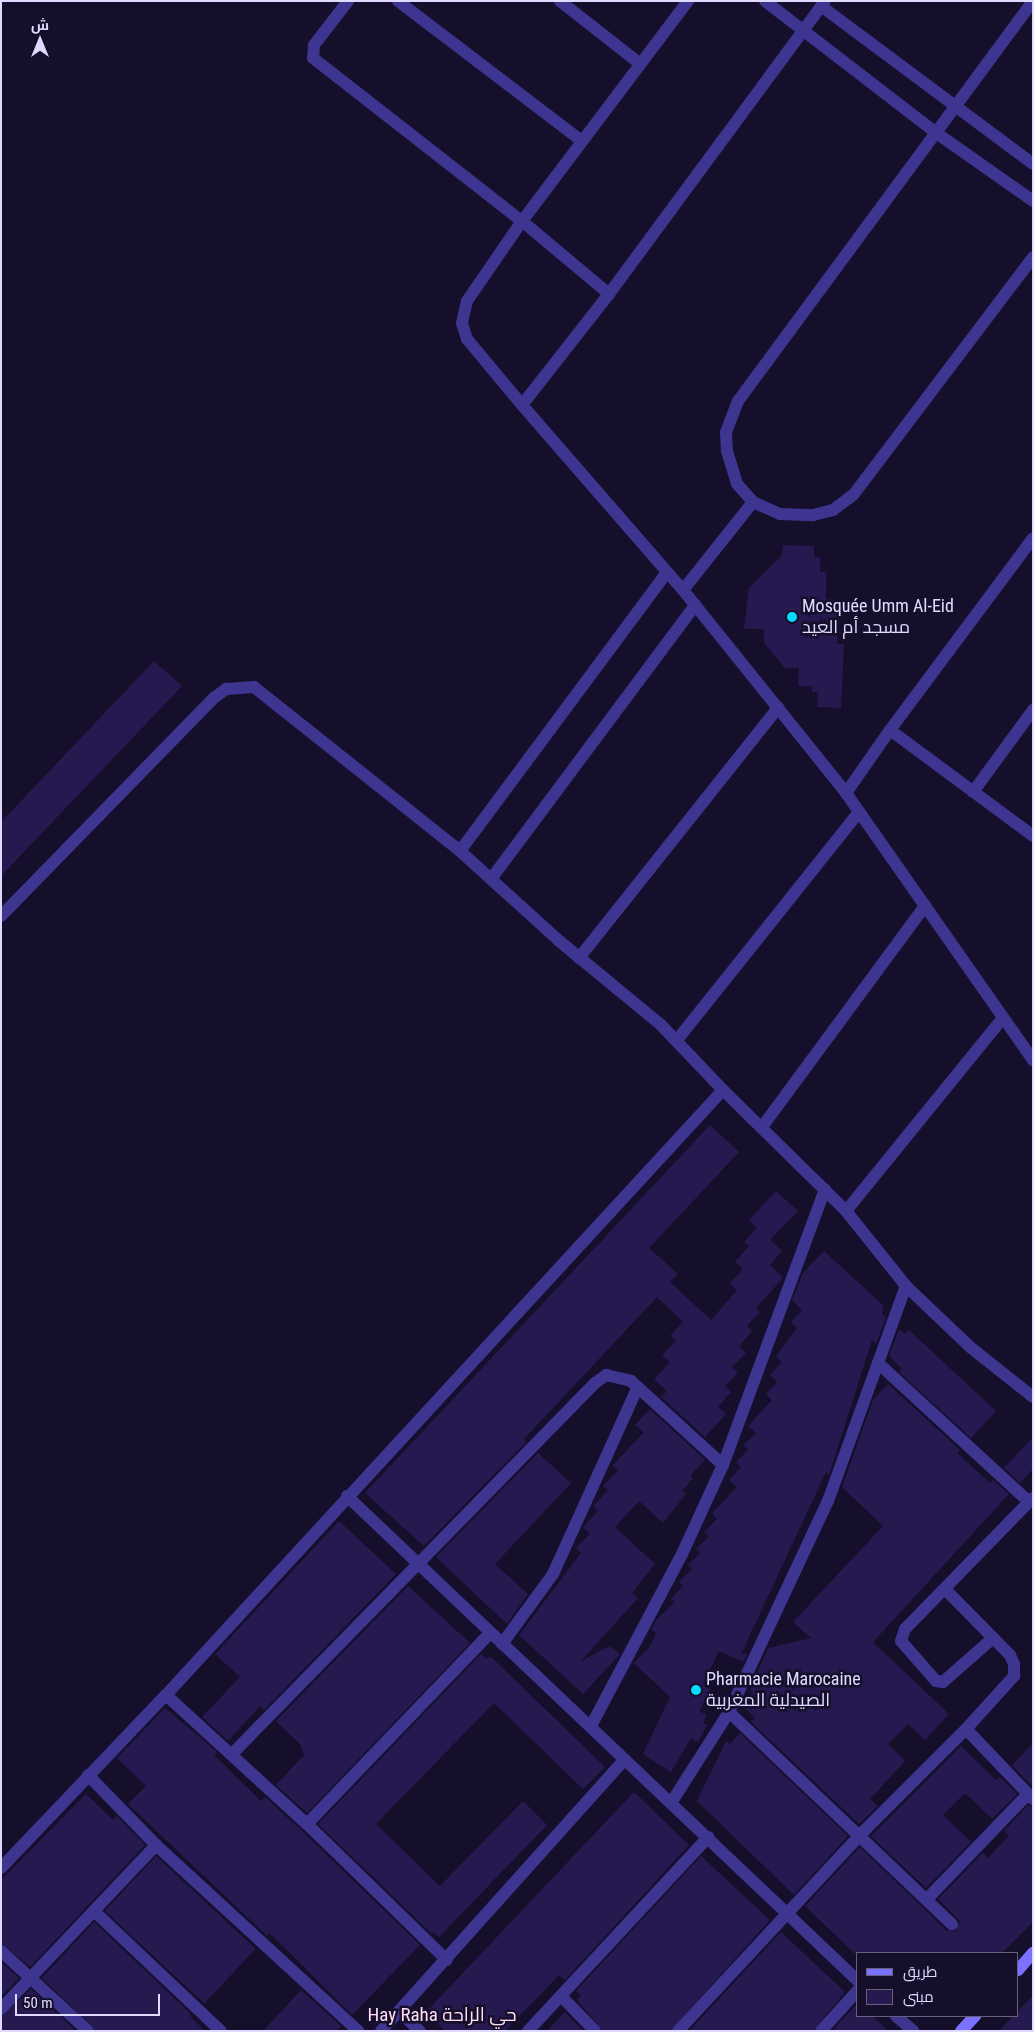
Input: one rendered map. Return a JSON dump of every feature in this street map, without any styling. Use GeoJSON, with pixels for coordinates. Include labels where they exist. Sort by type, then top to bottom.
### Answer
{"type":"FeatureCollection","features":[{"type":"Feature","properties":{"kind":"street"},"geometry":{"type":"LineString","coordinates":[[348,1],[314,45],[313,58],[522,221],[609,294]]}},
{"type":"Feature","properties":{"kind":"street"},"geometry":{"type":"LineString","coordinates":[[398,1],[582,141]]}},
{"type":"Feature","properties":{"kind":"street"},"geometry":{"type":"LineString","coordinates":[[560,1],[639,63]]}},
{"type":"Feature","properties":{"kind":"street"},"geometry":{"type":"LineString","coordinates":[[688,1],[639,63],[522,221],[467,301],[462,323],[467,339],[683,590],[846,793],[1033,1060]]}},
{"type":"Feature","properties":{"kind":"street"},"geometry":{"type":"LineString","coordinates":[[765,1],[935,132],[1033,201]]}},
{"type":"Feature","properties":{"kind":"street"},"geometry":{"type":"LineString","coordinates":[[1033,1],[738,401],[726,433],[727,451],[737,484],[752,502],[780,514],[813,515],[833,510],[854,494],[1033,257]]}},
{"type":"Feature","properties":{"kind":"street"},"geometry":{"type":"LineString","coordinates":[[522,405],[609,294],[823,4],[954,106],[1033,164]]}},
{"type":"Feature","properties":{"kind":"street"},"geometry":{"type":"LineString","coordinates":[[683,590],[752,502]]}},
{"type":"Feature","properties":{"kind":"street"},"geometry":{"type":"LineString","coordinates":[[846,793],[890,730],[1033,538]]}},
{"type":"Feature","properties":{"kind":"street"},"geometry":{"type":"LineString","coordinates":[[460,851],[666,572]]}},
{"type":"Feature","properties":{"kind":"street"},"geometry":{"type":"LineString","coordinates":[[491,879],[695,605]]}},
{"type":"Feature","properties":{"kind":"street"},"geometry":{"type":"LineString","coordinates":[[1,916],[215,697],[226,689],[242,686],[254,687],[269,696],[324,745],[460,851],[580,958],[677,1040],[723,1090],[846,1211],[906,1286],[970,1347],[1033,1396]]}},
{"type":"Feature","properties":{"kind":"street"},"geometry":{"type":"LineString","coordinates":[[580,958],[778,708]]}},
{"type":"Feature","properties":{"kind":"street"},"geometry":{"type":"LineString","coordinates":[[973,792],[1033,710]]}},
{"type":"Feature","properties":{"kind":"street"},"geometry":{"type":"LineString","coordinates":[[890,730],[1033,836]]}},
{"type":"Feature","properties":{"kind":"street"},"geometry":{"type":"LineString","coordinates":[[677,1040],[859,812]]}},
{"type":"Feature","properties":{"kind":"street"},"geometry":{"type":"LineString","coordinates":[[762,1127],[925,906]]}},
{"type":"Feature","properties":{"kind":"street"},"geometry":{"type":"LineString","coordinates":[[846,1211],[1003,1018]]}},
{"type":"Feature","properties":{"kind":"street"},"geometry":{"type":"LineString","coordinates":[[1,1868],[166,1695],[347,1496],[723,1090]]}},
{"type":"Feature","properties":{"kind":"street"},"geometry":{"type":"LineString","coordinates":[[591,1726],[682,1554],[723,1465],[825,1189]]}},
{"type":"Feature","properties":{"kind":"street"},"geometry":{"type":"LineString","coordinates":[[671,1804],[729,1712],[828,1501],[906,1286]]}},
{"type":"Feature","properties":{"kind":"street"},"geometry":{"type":"LineString","coordinates":[[878,1363],[1031,1500],[946,1590],[905,1629],[901,1638],[902,1645],[936,1681],[942,1682],[952,1677],[994,1638]]}},
{"type":"Feature","properties":{"kind":"street"},"geometry":{"type":"LineString","coordinates":[[232,1754],[595,1383],[606,1375],[615,1375],[638,1387],[723,1465]]}},
{"type":"Feature","properties":{"kind":"street"},"geometry":{"type":"LineString","coordinates":[[502,1644],[553,1574],[638,1387]]}},
{"type":"Feature","properties":{"kind":"street"},"geometry":{"type":"LineString","coordinates":[[347,1496],[856,1978]]}},
{"type":"Feature","properties":{"kind":"street"},"geometry":{"type":"LineString","coordinates":[[678,2031],[860,1835],[966,1729],[1014,1676],[1012,1659],[994,1638],[946,1590]]}},
{"type":"Feature","properties":{"kind":"street"},"geometry":{"type":"LineString","coordinates":[[307,1824],[490,1633]]}},
{"type":"Feature","properties":{"kind":"street"},"geometry":{"type":"LineString","coordinates":[[166,1695],[307,1824],[447,1960]]}},
{"type":"Feature","properties":{"kind":"street"},"geometry":{"type":"LineString","coordinates":[[729,1712],[952,1924]]}},
{"type":"Feature","properties":{"kind":"street"},"geometry":{"type":"LineString","coordinates":[[927,1899],[1030,1797],[966,1729]]}},
{"type":"Feature","properties":{"kind":"street"},"geometry":{"type":"LineString","coordinates":[[381,2031],[447,1960],[625,1759]]}},
{"type":"Feature","properties":{"kind":"street"},"geometry":{"type":"LineString","coordinates":[[88,1775],[156,1844],[358,2031]]}},
{"type":"Feature","properties":{"kind":"street"},"geometry":{"type":"LineString","coordinates":[[528,2031],[708,1838]]}},
{"type":"Feature","properties":{"kind":"street"},"geometry":{"type":"LineString","coordinates":[[1,2009],[95,1912],[156,1844]]}},
{"type":"Feature","properties":{"kind":"street"},"geometry":{"type":"LineString","coordinates":[[95,1912],[221,2031]]}},
{"type":"Feature","properties":{"kind":"street"},"geometry":{"type":"LineString","coordinates":[[1,1951],[88,2031]]}},
{"type":"Feature","properties":{"kind":"street"},"geometry":{"type":"LineString","coordinates":[[1019,1969],[1033,1954]]}},
{"type":"Feature","properties":{"kind":"street"},"geometry":{"type":"LineString","coordinates":[[821,2031],[856,1992]]}},
{"type":"Feature","properties":{"kind":"street"},"geometry":{"type":"LineString","coordinates":[[561,1996],[596,2031]]}},
{"type":"Feature","properties":{"kind":"street"},"geometry":{"type":"LineString","coordinates":[[399,2011],[420,2031]]}},
{"type":"Feature","properties":{"kind":"street"},"geometry":{"type":"LineString","coordinates":[[897,2017],[913,2031]]}},
{"type":"Feature","properties":{"kind":"street"},"geometry":{"type":"LineString","coordinates":[[961,2031],[974,2017]]}},
{"type":"Feature","properties":{"kind":"building","name":"Mosquée Umm Al-Eid مسجد أم العيد"},"geometry":{"type":"Polygon","coordinates":[[[783,545],[814,546],[814,557],[820,557],[820,572],[826,572],[826,599],[839,600],[837,644],[844,644],[841,708],[817,707],[818,692],[812,692],[812,686],[798,686],[799,668],[785,668],[764,643],[764,629],[744,629],[749,588],[782,555],[783,545]]]}},
{"type":"Feature","properties":{"kind":"building"},"geometry":{"type":"Polygon","coordinates":[[[154,661],[182,686],[1,876],[1,822],[154,661]]]}},
{"type":"Feature","properties":{"kind":"building"},"geometry":{"type":"Polygon","coordinates":[[[710,1125],[739,1152],[649,1248],[678,1274],[670,1282],[711,1320],[737,1290],[730,1283],[743,1269],[735,1262],[749,1246],[744,1242],[757,1228],[749,1220],[776,1191],[798,1211],[770,1240],[782,1251],[770,1265],[783,1278],[756,1308],[760,1312],[747,1326],[752,1331],[739,1346],[746,1353],[732,1367],[738,1373],[725,1386],[731,1392],[718,1407],[726,1414],[705,1437],[661,1397],[667,1391],[654,1379],[670,1362],[662,1355],[676,1341],[670,1336],[683,1322],[657,1297],[524,1439],[526,1442],[424,1546],[365,1493],[710,1125]]]}},
{"type":"Feature","properties":{"kind":"building"},"geometry":{"type":"Polygon","coordinates":[[[824,1251],[884,1306],[882,1314],[886,1317],[876,1344],[872,1340],[829,1475],[826,1472],[741,1654],[748,1653],[743,1662],[719,1651],[703,1684],[711,1690],[699,1711],[707,1715],[703,1723],[707,1725],[698,1742],[691,1738],[671,1772],[643,1754],[670,1697],[634,1663],[650,1646],[656,1633],[651,1629],[657,1619],[675,1602],[671,1599],[683,1586],[679,1582],[692,1569],[688,1565],[700,1553],[696,1549],[709,1536],[704,1532],[717,1519],[712,1513],[737,1487],[729,1480],[741,1467],[736,1462],[748,1450],[744,1445],[756,1433],[748,1426],[772,1400],[766,1394],[777,1382],[770,1375],[782,1362],[776,1356],[797,1328],[791,1322],[802,1310],[792,1300],[803,1273],[824,1251]]]}},
{"type":"Feature","properties":{"kind":"building"},"geometry":{"type":"Polygon","coordinates":[[[899,1329],[905,1334],[909,1330],[996,1411],[971,1438],[899,1372],[902,1369],[889,1356],[899,1329]]]}},
{"type":"Feature","properties":{"kind":"building"},"geometry":{"type":"Polygon","coordinates":[[[888,1384],[960,1450],[957,1453],[990,1483],[993,1480],[1009,1494],[873,1642],[949,1714],[925,1740],[908,1724],[888,1744],[905,1761],[870,1799],[878,1806],[859,1824],[751,1722],[755,1718],[743,1706],[768,1648],[811,1638],[793,1622],[883,1526],[842,1487],[873,1400],[888,1384]]]}},
{"type":"Feature","properties":{"kind":"building"},"geometry":{"type":"Polygon","coordinates":[[[650,1409],[705,1460],[690,1476],[693,1478],[682,1491],[686,1494],[663,1523],[639,1501],[615,1527],[655,1564],[632,1593],[638,1598],[580,1662],[609,1646],[620,1654],[583,1694],[519,1635],[581,1553],[576,1548],[590,1534],[583,1527],[598,1511],[593,1506],[608,1490],[603,1486],[618,1470],[613,1465],[644,1432],[635,1425],[650,1409]]]}},
{"type":"Feature","properties":{"kind":"building"},"geometry":{"type":"Polygon","coordinates":[[[1033,1437],[1033,1469],[1020,1483],[1004,1468],[1033,1437]]]}},
{"type":"Feature","properties":{"kind":"building"},"geometry":{"type":"Polygon","coordinates":[[[538,1453],[571,1483],[495,1564],[528,1594],[507,1624],[436,1557],[538,1453]]]}},
{"type":"Feature","properties":{"kind":"building"},"geometry":{"type":"Polygon","coordinates":[[[339,1521],[396,1574],[264,1710],[260,1706],[228,1741],[202,1717],[240,1677],[215,1654],[339,1521]]]}},
{"type":"Feature","properties":{"kind":"building"},"geometry":{"type":"Polygon","coordinates":[[[408,1586],[470,1643],[307,1813],[276,1785],[304,1755],[300,1744],[276,1721],[408,1586]]]}},
{"type":"Feature","properties":{"kind":"building"},"geometry":{"type":"Polygon","coordinates":[[[481,1654],[487,1659],[490,1656],[605,1767],[583,1789],[494,1703],[405,1794],[376,1824],[440,1886],[523,1801],[547,1825],[439,1937],[433,1932],[432,1934],[318,1824],[481,1654]]]}},
{"type":"Feature","properties":{"kind":"building"},"geometry":{"type":"Polygon","coordinates":[[[165,1708],[217,1752],[214,1755],[261,1801],[265,1797],[301,1830],[420,1945],[352,2015],[270,1934],[267,1936],[128,1804],[146,1786],[117,1758],[165,1708]]]}},
{"type":"Feature","properties":{"kind":"building"},"geometry":{"type":"Polygon","coordinates":[[[740,1733],[848,1836],[794,1895],[697,1801],[726,1741],[730,1744],[740,1733]]]}},
{"type":"Feature","properties":{"kind":"building"},"geometry":{"type":"Polygon","coordinates":[[[1033,1743],[1033,1787],[1012,1765],[1033,1743]]]}},
{"type":"Feature","properties":{"kind":"building"},"geometry":{"type":"Polygon","coordinates":[[[961,1746],[996,1780],[1000,1777],[1017,1794],[992,1819],[965,1793],[943,1815],[971,1842],[926,1888],[871,1836],[961,1746]]]}},
{"type":"Feature","properties":{"kind":"building"},"geometry":{"type":"Polygon","coordinates":[[[634,1792],[689,1845],[565,1980],[559,1975],[505,2031],[445,2031],[426,2012],[634,1792]]]}},
{"type":"Feature","properties":{"kind":"building"},"geometry":{"type":"Polygon","coordinates":[[[86,1794],[113,1820],[117,1816],[145,1845],[30,1967],[1,1943],[1,1880],[86,1794]]]}},
{"type":"Feature","properties":{"kind":"building"},"geometry":{"type":"Polygon","coordinates":[[[1028,1805],[1033,1807],[1033,1922],[1003,1952],[854,1953],[805,1906],[860,1847],[946,1930],[955,1932],[960,1921],[938,1899],[983,1853],[988,1858],[1009,1836],[1004,1831],[1028,1805]]]}},
{"type":"Feature","properties":{"kind":"building"},"geometry":{"type":"Polygon","coordinates":[[[156,1856],[255,1949],[204,2004],[105,1911],[156,1856]]]}},
{"type":"Feature","properties":{"kind":"building"},"geometry":{"type":"Polygon","coordinates":[[[701,1856],[770,1920],[670,2031],[603,2031],[577,2000],[581,1995],[576,1991],[701,1856]]]}},
{"type":"Feature","properties":{"kind":"building"},"geometry":{"type":"Polygon","coordinates":[[[94,1922],[191,2014],[190,2016],[205,2031],[96,2031],[42,1978],[94,1922]]]}},
{"type":"Feature","properties":{"kind":"building"},"geometry":{"type":"Polygon","coordinates":[[[781,1932],[845,1992],[813,2031],[689,2031],[781,1932]]]}},
{"type":"Feature","properties":{"kind":"building"},"geometry":{"type":"Polygon","coordinates":[[[1,1962],[19,1978],[1,1997],[1,1962]]]}},
{"type":"Feature","properties":{"kind":"building"},"geometry":{"type":"Polygon","coordinates":[[[31,1989],[76,2031],[1,2031],[1,2017],[31,1989]]]}},
{"type":"Feature","properties":{"kind":"building"},"geometry":{"type":"Polygon","coordinates":[[[301,1990],[341,2026],[337,2031],[263,2031],[301,1990]]]}},
{"type":"Feature","properties":{"kind":"building"},"geometry":{"type":"Polygon","coordinates":[[[1033,1995],[1033,2031],[999,2031],[1012,2017],[1019,2017],[1019,2010],[1033,1995]]]}},
{"type":"Feature","properties":{"kind":"building"},"geometry":{"type":"Polygon","coordinates":[[[856,2005],[856,2017],[874,2017],[888,2031],[832,2031],[856,2005]]]}},
{"type":"Feature","properties":{"kind":"building"},"geometry":{"type":"Polygon","coordinates":[[[565,2012],[583,2031],[547,2031],[565,2012]]]}},
{"type":"Feature","properties":{"kind":"place","name":"Mosquée Umm Al-Eid مسجد أم العيد"},"geometry":{"type":"Point","coordinates":[792,617]}},
{"type":"Feature","properties":{"kind":"place","name":"Pharmacie Marocaine الصيدلية المغربية"},"geometry":{"type":"Point","coordinates":[696,1690]}},
{"type":"Feature","properties":{"kind":"district","name":"Hay Raha حي الراحة"},"geometry":{"type":"Point","coordinates":[442,2015]}}]}
